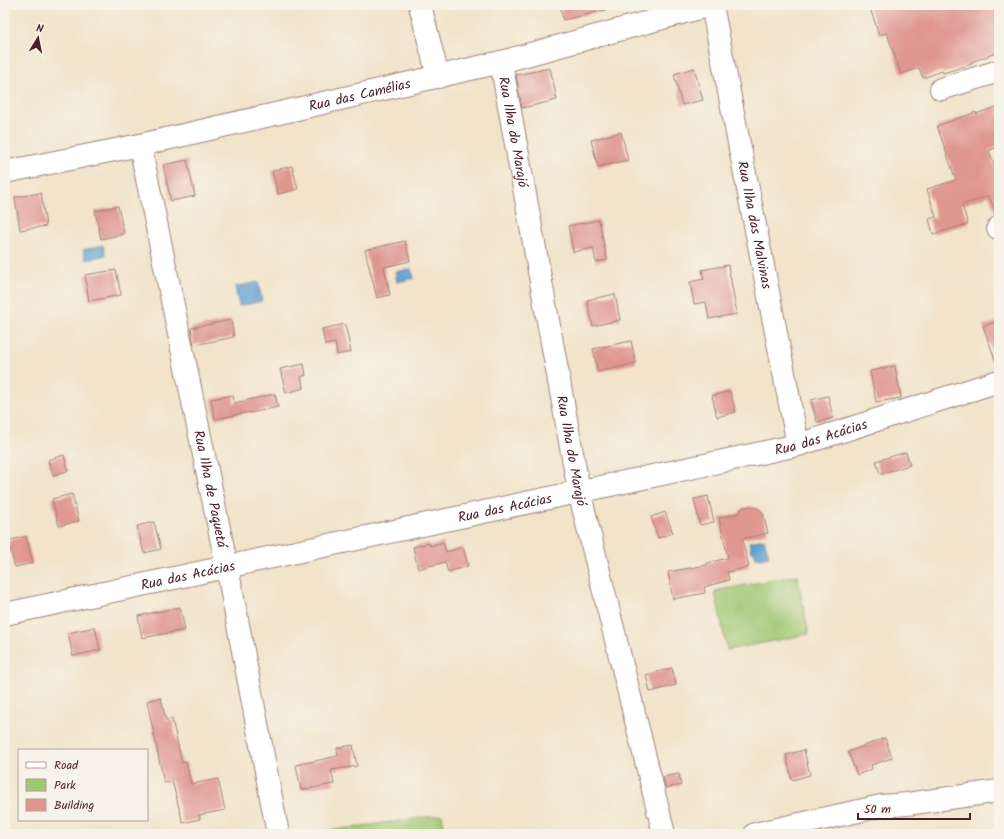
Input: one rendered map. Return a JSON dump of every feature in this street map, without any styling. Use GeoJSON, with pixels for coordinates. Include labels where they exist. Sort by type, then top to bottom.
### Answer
{"type":"FeatureCollection","features":[{"type":"Feature","properties":{"kind":"street"},"geometry":{"type":"LineString","coordinates":[[420,5],[438,77]]}},
{"type":"Feature","properties":{"kind":"street","name":"Rua das Camélias"},"geometry":{"type":"LineString","coordinates":[[5,172],[140,145],[438,77],[501,62],[685,9],[711,5]]}},
{"type":"Feature","properties":{"kind":"street","name":"Rua Ilha das Malvinas"},"geometry":{"type":"LineString","coordinates":[[711,5],[798,445]]}},
{"type":"Feature","properties":{"kind":"street","name":"Rua Ilha do Marajó"},"geometry":{"type":"LineString","coordinates":[[501,62],[579,491],[664,834]]}},
{"type":"Feature","properties":{"kind":"street"},"geometry":{"type":"LineString","coordinates":[[941,89],[999,71]]}},
{"type":"Feature","properties":{"kind":"street","name":"Rua Ilha de Paquetá"},"geometry":{"type":"LineString","coordinates":[[140,145],[227,567],[278,834]]}},
{"type":"Feature","properties":{"kind":"street","name":"Rua das Acácias"},"geometry":{"type":"LineString","coordinates":[[5,614],[798,445],[999,381]]}},
{"type":"Feature","properties":{"kind":"street"},"geometry":{"type":"LineString","coordinates":[[755,834],[881,806],[907,804],[999,791]]}},
{"type":"Feature","properties":{"kind":"green space"},"geometry":{"type":"Polygon","coordinates":[[[797,575],[809,634],[727,650],[715,591],[797,575]]]}},
{"type":"Feature","properties":{"kind":"green space"},"geometry":{"type":"Polygon","coordinates":[[[442,815],[446,834],[304,834],[442,815]]]}},
{"type":"Feature","properties":{"kind":"water"},"geometry":{"type":"Polygon","coordinates":[[[103,245],[106,255],[86,260],[83,250],[103,245]]]}},
{"type":"Feature","properties":{"kind":"water"},"geometry":{"type":"Polygon","coordinates":[[[411,269],[414,278],[397,282],[395,272],[411,269]]]}},
{"type":"Feature","properties":{"kind":"water"},"geometry":{"type":"Polygon","coordinates":[[[258,282],[262,301],[239,306],[235,287],[258,282]]]}},
{"type":"Feature","properties":{"kind":"water"},"geometry":{"type":"Polygon","coordinates":[[[764,539],[769,556],[756,559],[754,551],[751,551],[749,542],[764,539]]]}},
{"type":"Feature","properties":{"kind":"building"},"geometry":{"type":"Polygon","coordinates":[[[560,5],[606,5],[606,10],[563,20],[560,5]]]}},
{"type":"Feature","properties":{"kind":"building"},"geometry":{"type":"Polygon","coordinates":[[[880,5],[999,5],[999,52],[971,62],[972,64],[943,73],[942,71],[923,78],[919,68],[901,74],[887,33],[879,35],[870,8],[880,5]]]}},
{"type":"Feature","properties":{"kind":"building"},"geometry":{"type":"Polygon","coordinates":[[[550,68],[557,100],[522,108],[516,75],[550,68]]]}},
{"type":"Feature","properties":{"kind":"building"},"geometry":{"type":"Polygon","coordinates":[[[694,68],[703,100],[682,105],[674,74],[694,68]]]}},
{"type":"Feature","properties":{"kind":"building"},"geometry":{"type":"Polygon","coordinates":[[[999,106],[999,147],[989,150],[999,178],[999,216],[997,216],[989,196],[962,205],[968,224],[933,234],[929,219],[936,217],[927,189],[956,180],[937,126],[976,112],[976,114],[999,106]]]}},
{"type":"Feature","properties":{"kind":"building"},"geometry":{"type":"Polygon","coordinates":[[[621,132],[628,160],[598,167],[591,140],[621,132]]]}},
{"type":"Feature","properties":{"kind":"building"},"geometry":{"type":"Polygon","coordinates":[[[187,160],[195,196],[171,201],[163,165],[187,160]]]}},
{"type":"Feature","properties":{"kind":"building"},"geometry":{"type":"Polygon","coordinates":[[[292,166],[298,189],[278,194],[272,171],[292,166]]]}},
{"type":"Feature","properties":{"kind":"building"},"geometry":{"type":"Polygon","coordinates":[[[41,193],[46,226],[20,230],[15,197],[41,193]]]}},
{"type":"Feature","properties":{"kind":"building"},"geometry":{"type":"Polygon","coordinates":[[[118,206],[124,234],[101,239],[95,211],[118,206]]]}},
{"type":"Feature","properties":{"kind":"building"},"geometry":{"type":"Polygon","coordinates":[[[599,220],[607,260],[596,262],[593,248],[573,252],[568,226],[599,220]]]}},
{"type":"Feature","properties":{"kind":"building"},"geometry":{"type":"Polygon","coordinates":[[[405,241],[410,261],[384,267],[390,295],[377,298],[365,250],[405,241]]]}},
{"type":"Feature","properties":{"kind":"building"},"geometry":{"type":"Polygon","coordinates":[[[728,265],[737,314],[709,319],[706,302],[694,304],[690,282],[704,279],[702,270],[728,265]]]}},
{"type":"Feature","properties":{"kind":"building"},"geometry":{"type":"Polygon","coordinates":[[[116,270],[121,295],[89,301],[85,275],[116,270]]]}},
{"type":"Feature","properties":{"kind":"building"},"geometry":{"type":"Polygon","coordinates":[[[615,294],[620,320],[593,326],[587,300],[615,294]]]}},
{"type":"Feature","properties":{"kind":"building"},"geometry":{"type":"Polygon","coordinates":[[[231,320],[234,337],[194,345],[191,328],[231,320]]]}},
{"type":"Feature","properties":{"kind":"building"},"geometry":{"type":"Polygon","coordinates":[[[999,321],[999,365],[997,365],[983,326],[999,321]]]}},
{"type":"Feature","properties":{"kind":"building"},"geometry":{"type":"Polygon","coordinates":[[[345,324],[351,352],[337,355],[335,343],[325,345],[322,329],[345,324]]]}},
{"type":"Feature","properties":{"kind":"building"},"geometry":{"type":"Polygon","coordinates":[[[631,341],[636,363],[598,372],[593,349],[631,341]]]}},
{"type":"Feature","properties":{"kind":"building"},"geometry":{"type":"Polygon","coordinates":[[[304,364],[306,375],[301,377],[304,388],[286,393],[280,369],[304,364]]]}},
{"type":"Feature","properties":{"kind":"building"},"geometry":{"type":"Polygon","coordinates":[[[895,366],[901,398],[876,402],[870,371],[895,366]]]}},
{"type":"Feature","properties":{"kind":"building"},"geometry":{"type":"Polygon","coordinates":[[[730,391],[736,412],[717,417],[712,396],[730,391]]]}},
{"type":"Feature","properties":{"kind":"building"},"geometry":{"type":"Polygon","coordinates":[[[275,394],[278,407],[215,419],[211,399],[233,395],[234,403],[275,394]]]}},
{"type":"Feature","properties":{"kind":"building"},"geometry":{"type":"Polygon","coordinates":[[[828,396],[833,418],[817,422],[811,400],[828,396]]]}},
{"type":"Feature","properties":{"kind":"building"},"geometry":{"type":"Polygon","coordinates":[[[906,452],[910,465],[880,474],[876,461],[906,452]]]}},
{"type":"Feature","properties":{"kind":"building"},"geometry":{"type":"Polygon","coordinates":[[[64,455],[68,471],[53,475],[48,460],[64,455]]]}},
{"type":"Feature","properties":{"kind":"building"},"geometry":{"type":"Polygon","coordinates":[[[72,494],[79,521],[59,526],[52,499],[72,494]]]}},
{"type":"Feature","properties":{"kind":"building"},"geometry":{"type":"Polygon","coordinates":[[[708,496],[714,522],[700,525],[694,499],[708,496]]]}},
{"type":"Feature","properties":{"kind":"building"},"geometry":{"type":"Polygon","coordinates":[[[751,506],[759,509],[763,514],[768,533],[742,539],[749,567],[727,572],[729,580],[704,587],[705,593],[673,599],[668,572],[707,565],[707,563],[728,558],[719,518],[739,513],[742,508],[751,506]]]}},
{"type":"Feature","properties":{"kind":"building"},"geometry":{"type":"Polygon","coordinates":[[[665,512],[673,533],[658,538],[651,517],[665,512]]]}},
{"type":"Feature","properties":{"kind":"building"},"geometry":{"type":"Polygon","coordinates":[[[154,522],[161,549],[144,553],[137,526],[154,522]]]}},
{"type":"Feature","properties":{"kind":"building"},"geometry":{"type":"Polygon","coordinates":[[[26,536],[33,563],[15,567],[8,541],[26,536]]]}},
{"type":"Feature","properties":{"kind":"building"},"geometry":{"type":"Polygon","coordinates":[[[443,542],[446,552],[463,547],[468,566],[448,572],[445,562],[418,569],[413,547],[429,543],[430,546],[443,542]]]}},
{"type":"Feature","properties":{"kind":"building"},"geometry":{"type":"Polygon","coordinates":[[[180,607],[185,630],[142,638],[138,616],[180,607]]]}},
{"type":"Feature","properties":{"kind":"building"},"geometry":{"type":"Polygon","coordinates":[[[95,627],[100,650],[73,656],[68,633],[95,627]]]}},
{"type":"Feature","properties":{"kind":"building"},"geometry":{"type":"Polygon","coordinates":[[[672,668],[676,685],[650,692],[646,675],[672,668]]]}},
{"type":"Feature","properties":{"kind":"building"},"geometry":{"type":"Polygon","coordinates":[[[161,698],[166,720],[172,719],[182,763],[186,762],[191,784],[218,779],[225,810],[199,815],[200,819],[183,823],[172,781],[164,783],[147,701],[161,698]]]}},
{"type":"Feature","properties":{"kind":"building"},"geometry":{"type":"Polygon","coordinates":[[[885,738],[892,758],[871,765],[872,769],[857,775],[848,752],[885,738]]]}},
{"type":"Feature","properties":{"kind":"building"},"geometry":{"type":"Polygon","coordinates":[[[353,745],[357,766],[331,770],[334,784],[301,790],[296,765],[338,756],[337,748],[353,745]]]}},
{"type":"Feature","properties":{"kind":"building"},"geometry":{"type":"Polygon","coordinates":[[[804,750],[810,775],[792,780],[786,755],[804,750]]]}},
{"type":"Feature","properties":{"kind":"building"},"geometry":{"type":"Polygon","coordinates":[[[679,774],[681,785],[666,788],[663,777],[679,774]]]}}]}
